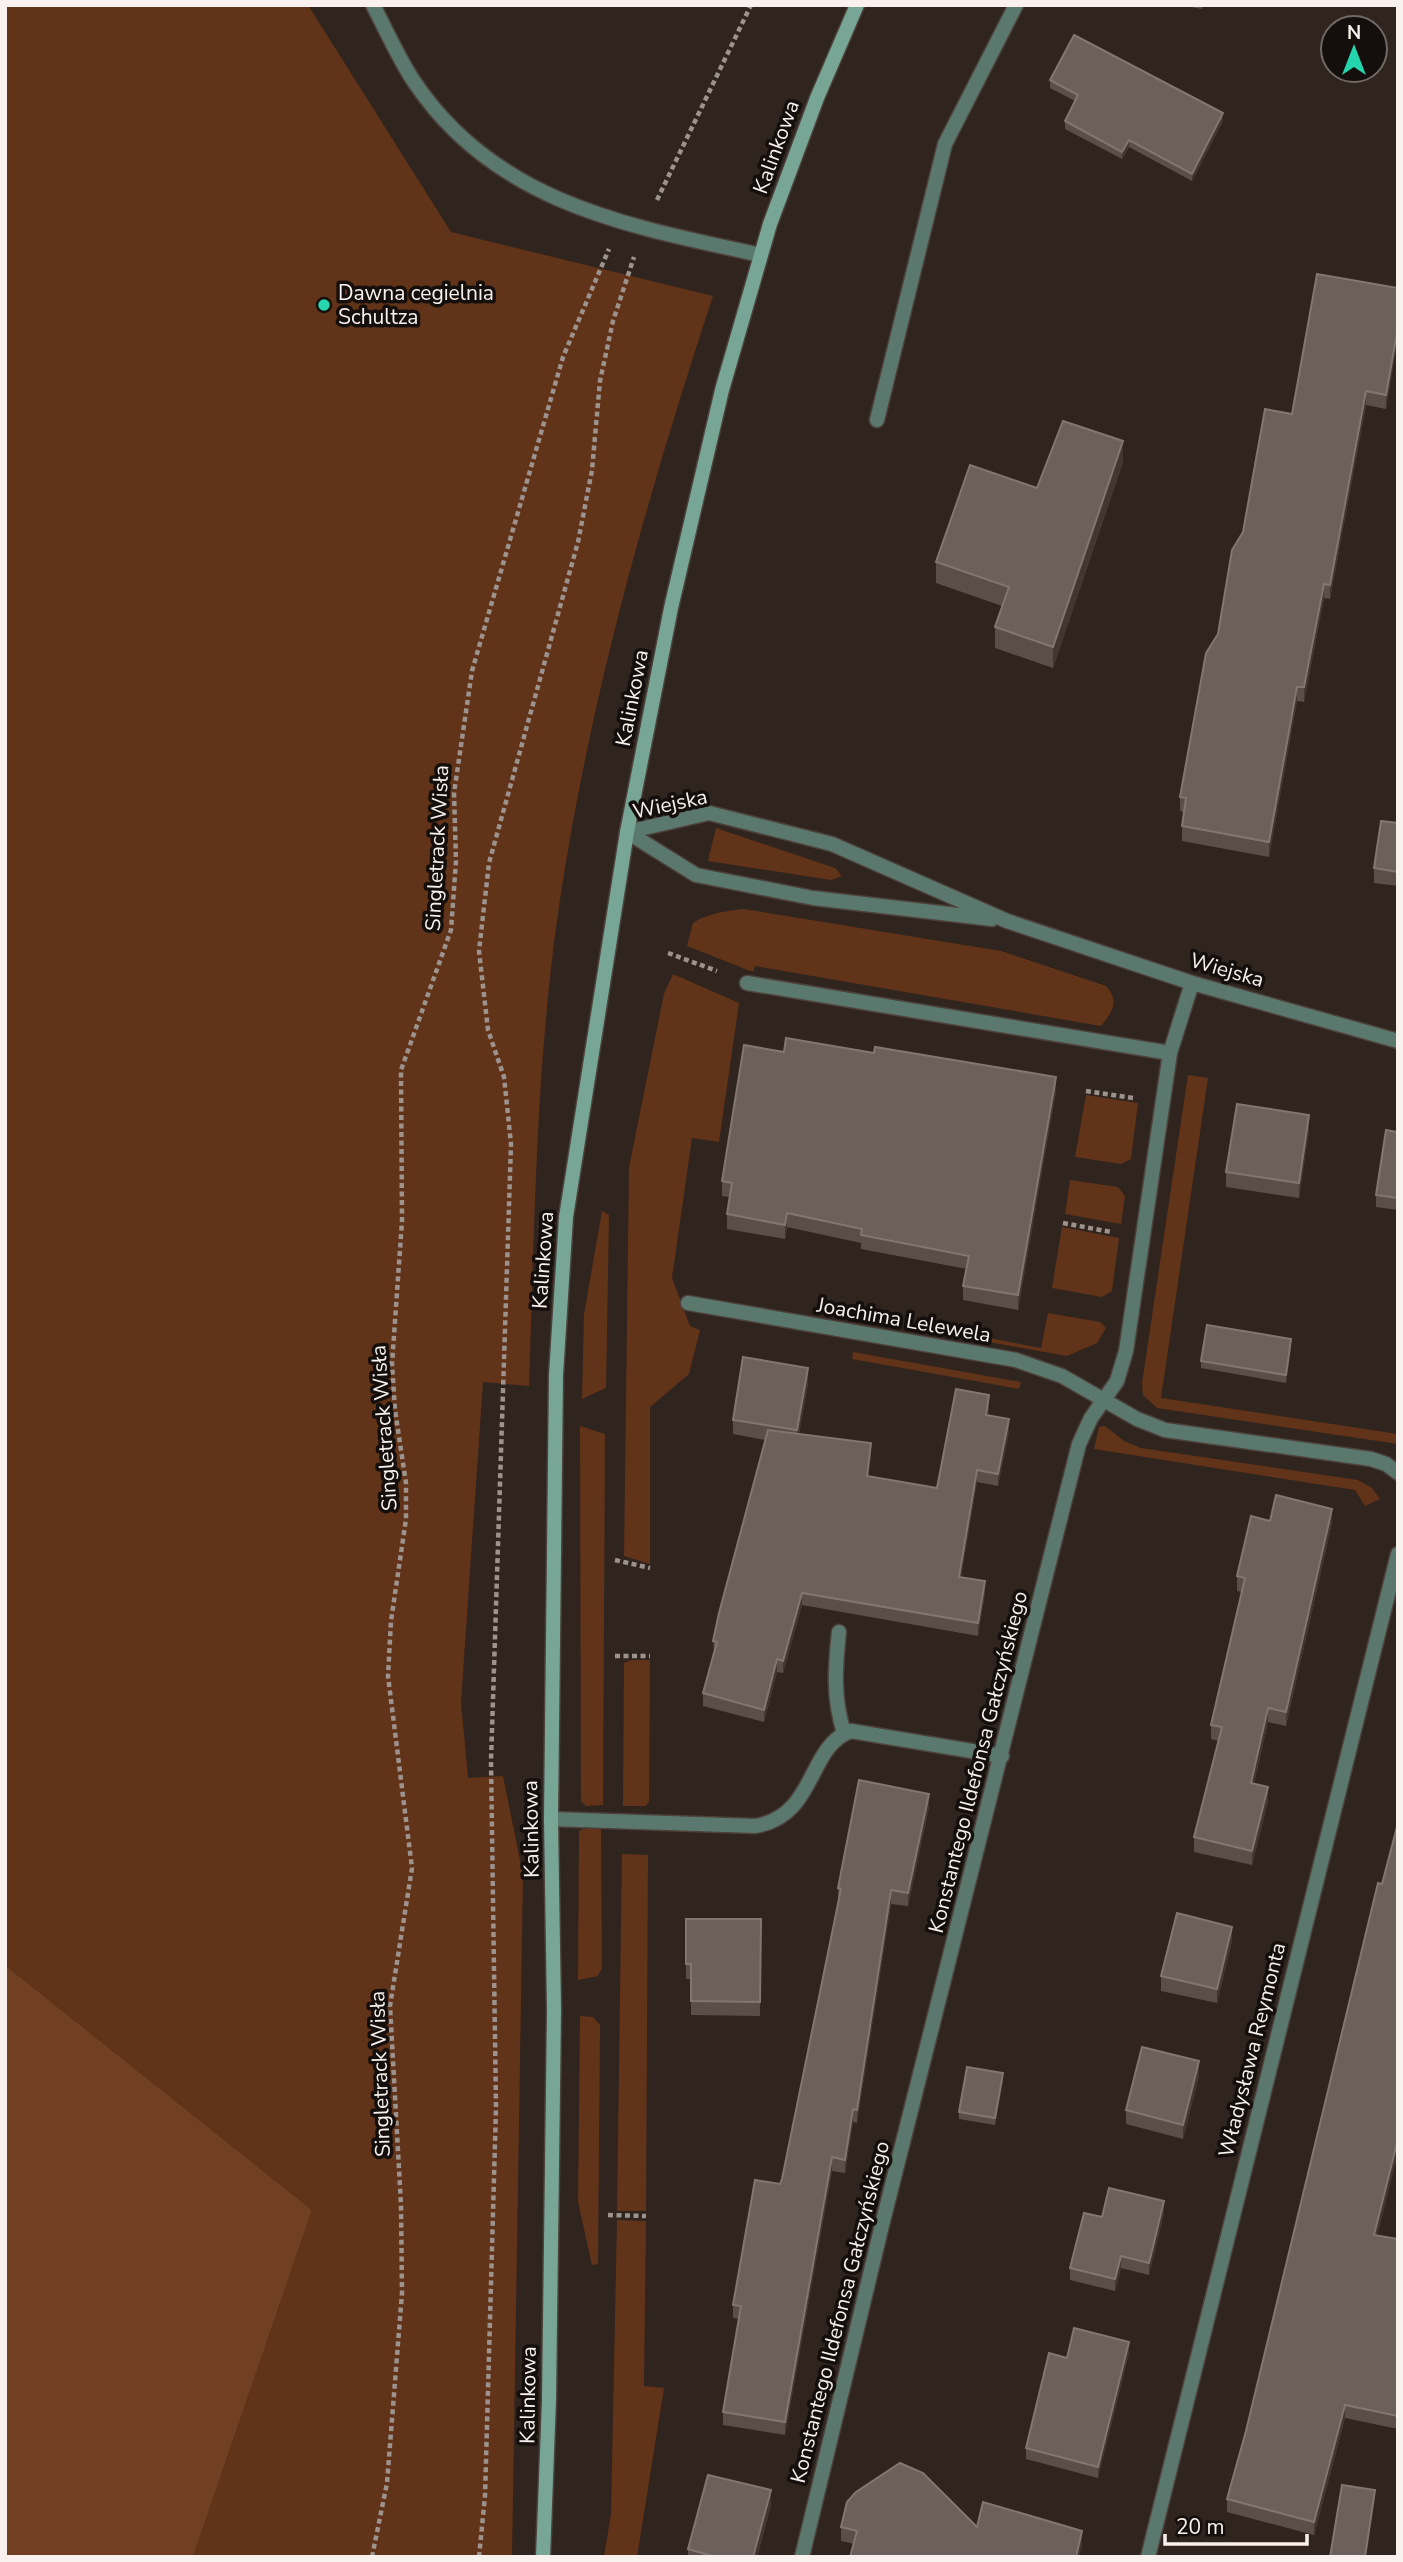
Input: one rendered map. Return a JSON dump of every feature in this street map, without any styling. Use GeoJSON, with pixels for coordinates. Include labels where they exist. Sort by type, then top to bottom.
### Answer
{"type":"FeatureCollection","features":[{"type":"Feature","properties":{"kind":"street"},"geometry":{"type":"LineString","coordinates":[[373,5],[414,81],[471,148],[549,197],[643,230],[761,255]]}},
{"type":"Feature","properties":{"kind":"street","name":"Kalinkowa"},"geometry":{"type":"LineString","coordinates":[[542,2557],[549,2386],[554,2010],[551,1819],[556,1375],[566,1217],[627,832],[671,608],[722,390],[761,255],[817,98],[857,5]]}},
{"type":"Feature","properties":{"kind":"street"},"geometry":{"type":"LineString","coordinates":[[877,420],[945,144],[1016,5]]}},
{"type":"Feature","properties":{"kind":"street","name":"Wiejska"},"geometry":{"type":"LineString","coordinates":[[627,832],[709,813],[832,844],[1007,921],[1192,983],[1398,1041]]}},
{"type":"Feature","properties":{"kind":"street","name":"Wiejska"},"geometry":{"type":"LineString","coordinates":[[627,832],[696,875],[813,898],[1007,921]]}},
{"type":"Feature","properties":{"kind":"street"},"geometry":{"type":"LineString","coordinates":[[747,983],[1170,1053]]}},
{"type":"Feature","properties":{"kind":"street","name":"Konstantego Ildefonsa Gałczyńskiego"},"geometry":{"type":"LineString","coordinates":[[802,2557],[879,2238],[1079,1444],[1091,1418],[1117,1381],[1126,1351],[1170,1053],[1192,983]]}},
{"type":"Feature","properties":{"kind":"street","name":"Joachima Lelewela"},"geometry":{"type":"LineString","coordinates":[[688,1303],[1016,1360],[1062,1376],[1104,1400]]}},
{"type":"Feature","properties":{"kind":"street"},"geometry":{"type":"LineString","coordinates":[[1104,1400],[1165,1430],[1371,1459],[1386,1464],[1398,1473]]}},
{"type":"Feature","properties":{"kind":"street","name":"Władysława Reymonta"},"geometry":{"type":"LineString","coordinates":[[1148,2557],[1398,1554]]}},
{"type":"Feature","properties":{"kind":"street"},"geometry":{"type":"LineString","coordinates":[[839,1632],[834,1682],[836,1707],[844,1734]]}},
{"type":"Feature","properties":{"kind":"street"},"geometry":{"type":"LineString","coordinates":[[551,1819],[755,1826],[771,1823],[790,1811],[834,1741],[844,1734],[863,1732],[1002,1756]]}},
{"type":"Feature","properties":{"kind":"path"},"geometry":{"type":"LineString","coordinates":[[479,2557],[485,2482],[496,2107],[491,1761],[511,1144],[504,1077],[488,1030],[479,951],[489,863],[578,542],[592,470],[600,381],[612,321],[643,230],[751,5]]}},
{"type":"Feature","properties":{"kind":"path","name":"Singletrack Wisła"},"geometry":{"type":"LineString","coordinates":[[372,2557],[387,2483],[402,2293],[401,2205],[390,2006],[412,1868],[388,1675],[391,1621],[406,1519],[406,1483],[395,1410],[392,1364],[402,1221],[401,1070],[451,930],[456,860],[454,793],[472,671],[563,357],[596,287],[619,222]]}},
{"type":"Feature","properties":{"kind":"path"},"geometry":{"type":"LineString","coordinates":[[668,953],[747,983]]}},
{"type":"Feature","properties":{"kind":"path"},"geometry":{"type":"LineString","coordinates":[[1086,1091],[1162,1102]]}},
{"type":"Feature","properties":{"kind":"path"},"geometry":{"type":"LineString","coordinates":[[1063,1223],[1142,1238]]}},
{"type":"Feature","properties":{"kind":"path"},"geometry":{"type":"LineString","coordinates":[[615,1560],[650,1568]]}},
{"type":"Feature","properties":{"kind":"path"},"geometry":{"type":"LineString","coordinates":[[615,1656],[650,1657]]}},
{"type":"Feature","properties":{"kind":"path"},"geometry":{"type":"LineString","coordinates":[[608,2215],[646,2216]]}},
{"type":"Feature","properties":{"kind":"shaded area"},"geometry":{"type":"Polygon","coordinates":[[[5,5],[308,5],[451,232],[713,296],[668,437],[628,579],[593,723],[565,868],[555,932],[542,1061],[529,1386],[483,1382],[461,1702],[468,1778],[503,1776],[523,1875],[512,2557],[193,2557],[312,2210],[5,1965],[5,5]]]}},
{"type":"Feature","properties":{"kind":"shaded area"},"geometry":{"type":"Polygon","coordinates":[[[716,828],[835,868],[842,876],[831,880],[708,861],[716,828]]]}},
{"type":"Feature","properties":{"kind":"shaded area"},"geometry":{"type":"Polygon","coordinates":[[[744,909],[1001,951],[1106,986],[1113,997],[1113,1007],[1101,1026],[755,966],[753,972],[687,946],[693,923],[711,915],[744,909]]]}},
{"type":"Feature","properties":{"kind":"shaded area"},"geometry":{"type":"Polygon","coordinates":[[[673,974],[739,1003],[719,1142],[692,1138],[672,1278],[690,1326],[700,1330],[689,1374],[650,1407],[650,1564],[624,1556],[629,1167],[664,994],[673,974]]]}},
{"type":"Feature","properties":{"kind":"shaded area"},"geometry":{"type":"Polygon","coordinates":[[[1188,1075],[1208,1078],[1161,1398],[1398,1434],[1398,1444],[1157,1408],[1143,1395],[1142,1383],[1188,1075]]]}},
{"type":"Feature","properties":{"kind":"shaded area"},"geometry":{"type":"Polygon","coordinates":[[[1086,1095],[1138,1103],[1131,1159],[1121,1164],[1075,1157],[1086,1095]]]}},
{"type":"Feature","properties":{"kind":"shaded area"},"geometry":{"type":"Polygon","coordinates":[[[1070,1180],[1118,1187],[1125,1196],[1121,1224],[1065,1214],[1070,1180]]]}},
{"type":"Feature","properties":{"kind":"shaded area"},"geometry":{"type":"Polygon","coordinates":[[[602,1211],[609,1215],[606,1388],[582,1399],[584,1314],[602,1211]]]}},
{"type":"Feature","properties":{"kind":"shaded area"},"geometry":{"type":"Polygon","coordinates":[[[1062,1227],[1119,1238],[1112,1291],[1102,1297],[1052,1288],[1062,1227]]]}},
{"type":"Feature","properties":{"kind":"shaded area"},"geometry":{"type":"Polygon","coordinates":[[[1048,1313],[1100,1322],[1106,1328],[1097,1343],[1067,1356],[925,1331],[927,1326],[1041,1348],[1048,1313]]]}},
{"type":"Feature","properties":{"kind":"shaded area"},"geometry":{"type":"Polygon","coordinates":[[[853,1352],[1021,1382],[1019,1389],[852,1359],[853,1352]]]}},
{"type":"Feature","properties":{"kind":"shaded area"},"geometry":{"type":"Polygon","coordinates":[[[580,1426],[605,1434],[603,1805],[586,1806],[581,1801],[580,1426]]]}},
{"type":"Feature","properties":{"kind":"shaded area"},"geometry":{"type":"Polygon","coordinates":[[[1105,1426],[1124,1441],[1141,1448],[1358,1480],[1372,1488],[1380,1499],[1365,1506],[1355,1490],[1094,1449],[1099,1427],[1105,1426]]]}},
{"type":"Feature","properties":{"kind":"shaded area"},"geometry":{"type":"Polygon","coordinates":[[[631,1660],[650,1660],[649,1801],[646,1806],[623,1806],[624,1663],[631,1660]]]}},
{"type":"Feature","properties":{"kind":"shaded area"},"geometry":{"type":"Polygon","coordinates":[[[601,1829],[602,1968],[598,1976],[578,1980],[579,1831],[601,1829]]]}},
{"type":"Feature","properties":{"kind":"shaded area"},"geometry":{"type":"Polygon","coordinates":[[[622,1854],[648,1855],[646,2211],[617,2211],[622,1854]]]}},
{"type":"Feature","properties":{"kind":"shaded area"},"geometry":{"type":"Polygon","coordinates":[[[5,1965],[312,2210],[193,2557],[5,2557],[5,1965]]]}},
{"type":"Feature","properties":{"kind":"shaded area"},"geometry":{"type":"Polygon","coordinates":[[[580,2016],[593,2017],[600,2025],[598,2264],[592,2265],[578,2202],[580,2016]]]}},
{"type":"Feature","properties":{"kind":"shaded area"},"geometry":{"type":"Polygon","coordinates":[[[617,2220],[646,2221],[644,2386],[664,2388],[637,2557],[604,2557],[611,2514],[617,2220]]]}},
{"type":"Feature","properties":{"kind":"building"},"geometry":{"type":"Polygon","coordinates":[[[1074,35],[1223,113],[1192,174],[1129,140],[1122,152],[1065,121],[1078,95],[1050,80],[1074,35]]]}},
{"type":"Feature","properties":{"kind":"building"},"geometry":{"type":"Polygon","coordinates":[[[1317,274],[1398,288],[1398,327],[1386,395],[1366,391],[1330,585],[1324,584],[1304,687],[1297,687],[1269,842],[1182,826],[1186,798],[1180,797],[1206,653],[1218,634],[1232,550],[1243,532],[1265,409],[1292,414],[1317,274]]]}},
{"type":"Feature","properties":{"kind":"building"},"geometry":{"type":"Polygon","coordinates":[[[1063,421],[1123,441],[1053,647],[995,627],[1009,587],[936,562],[970,465],[1037,488],[1063,421]]]}},
{"type":"Feature","properties":{"kind":"building"},"geometry":{"type":"Polygon","coordinates":[[[1381,821],[1398,823],[1398,872],[1374,868],[1381,821]]]}},
{"type":"Feature","properties":{"kind":"building"},"geometry":{"type":"Polygon","coordinates":[[[786,1038],[874,1053],[875,1047],[1056,1077],[1018,1295],[963,1286],[969,1256],[861,1235],[862,1229],[787,1213],[785,1225],[727,1214],[732,1183],[722,1181],[744,1045],[784,1052],[786,1038]]]}},
{"type":"Feature","properties":{"kind":"building"},"geometry":{"type":"Polygon","coordinates":[[[1237,1104],[1309,1115],[1299,1183],[1226,1172],[1237,1104]]]}},
{"type":"Feature","properties":{"kind":"building"},"geometry":{"type":"Polygon","coordinates":[[[1386,1130],[1398,1132],[1398,1198],[1376,1195],[1386,1130]]]}},
{"type":"Feature","properties":{"kind":"building"},"geometry":{"type":"Polygon","coordinates":[[[1207,1325],[1291,1339],[1286,1375],[1201,1361],[1207,1325]]]}},
{"type":"Feature","properties":{"kind":"building"},"geometry":{"type":"Polygon","coordinates":[[[743,1357],[808,1368],[797,1430],[733,1420],[743,1357]]]}},
{"type":"Feature","properties":{"kind":"building"},"geometry":{"type":"Polygon","coordinates":[[[956,1389],[989,1395],[986,1415],[1009,1419],[998,1474],[977,1470],[959,1577],[985,1581],[978,1623],[802,1593],[783,1661],[777,1659],[764,1710],[703,1693],[717,1642],[713,1641],[719,1613],[768,1430],[871,1443],[867,1476],[937,1488],[956,1389]]]}},
{"type":"Feature","properties":{"kind":"building"},"geometry":{"type":"Polygon","coordinates":[[[1276,1495],[1332,1509],[1286,1712],[1268,1708],[1251,1783],[1268,1787],[1252,1851],[1194,1837],[1222,1727],[1211,1725],[1245,1578],[1237,1576],[1251,1516],[1270,1521],[1276,1495]]]}},
{"type":"Feature","properties":{"kind":"building"},"geometry":{"type":"Polygon","coordinates":[[[859,1780],[929,1794],[908,1893],[891,1890],[857,2110],[853,2109],[845,2160],[832,2157],[785,2422],[723,2412],[741,2306],[733,2305],[755,2180],[780,2184],[782,2179],[841,1889],[838,1888],[859,1780]]]}},
{"type":"Feature","properties":{"kind":"building"},"geometry":{"type":"Polygon","coordinates":[[[1398,1823],[1398,2139],[1374,2235],[1398,2239],[1398,2416],[1345,2405],[1314,2522],[1227,2499],[1246,2431],[1378,1883],[1382,1884],[1398,1823]]]}},
{"type":"Feature","properties":{"kind":"building"},"geometry":{"type":"Polygon","coordinates":[[[1177,1913],[1232,1927],[1217,1989],[1161,1976],[1177,1913]]]}},
{"type":"Feature","properties":{"kind":"building"},"geometry":{"type":"Polygon","coordinates":[[[686,1919],[761,1919],[760,2002],[691,2001],[691,1964],[686,1964],[686,1919]]]}},
{"type":"Feature","properties":{"kind":"building"},"geometry":{"type":"Polygon","coordinates":[[[1142,2047],[1199,2061],[1183,2125],[1126,2110],[1142,2047]]]}},
{"type":"Feature","properties":{"kind":"building"},"geometry":{"type":"Polygon","coordinates":[[[967,2067],[1003,2073],[995,2118],[959,2112],[967,2067]]]}},
{"type":"Feature","properties":{"kind":"building"},"geometry":{"type":"Polygon","coordinates":[[[1109,2188],[1164,2201],[1149,2263],[1121,2256],[1115,2279],[1070,2268],[1084,2213],[1102,2217],[1109,2188]]]}},
{"type":"Feature","properties":{"kind":"building"},"geometry":{"type":"Polygon","coordinates":[[[1074,2328],[1129,2342],[1098,2467],[1026,2448],[1049,2353],[1067,2358],[1074,2328]]]}},
{"type":"Feature","properties":{"kind":"building"},"geometry":{"type":"Polygon","coordinates":[[[900,2463],[923,2473],[977,2527],[983,2502],[1082,2531],[1076,2557],[850,2557],[857,2531],[841,2527],[847,2502],[856,2492],[900,2463]]]}},
{"type":"Feature","properties":{"kind":"building"},"geometry":{"type":"Polygon","coordinates":[[[708,2475],[771,2490],[753,2557],[716,2557],[688,2549],[708,2475]]]}},
{"type":"Feature","properties":{"kind":"building"},"geometry":{"type":"Polygon","coordinates":[[[1342,2485],[1375,2490],[1365,2557],[1330,2557],[1342,2485]]]}},
{"type":"Feature","properties":{"kind":"place","name":"Dawna cegielnia Schultza"},"geometry":{"type":"Point","coordinates":[324,305]}}]}
